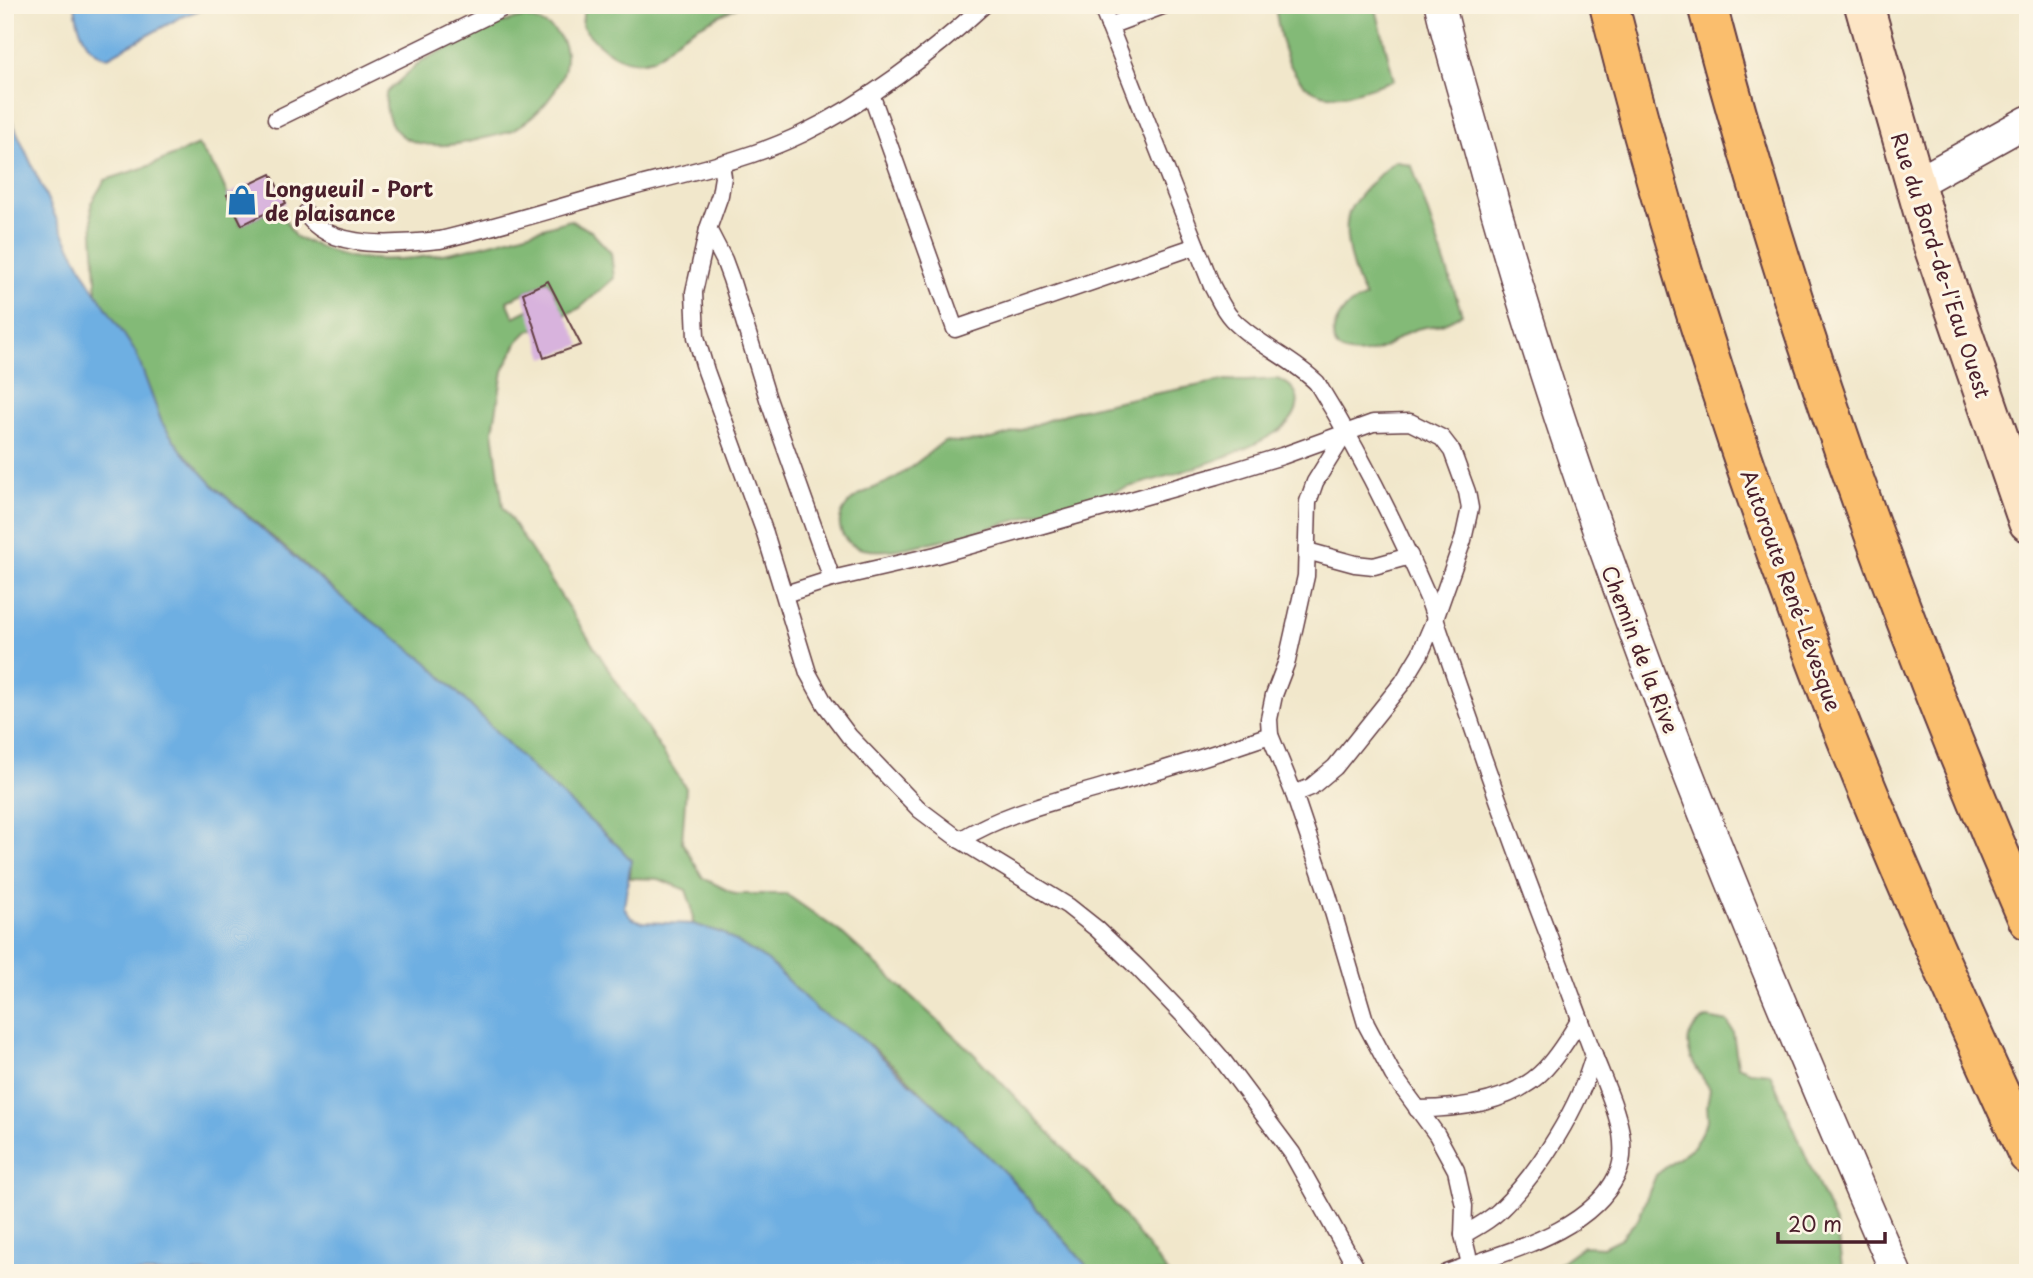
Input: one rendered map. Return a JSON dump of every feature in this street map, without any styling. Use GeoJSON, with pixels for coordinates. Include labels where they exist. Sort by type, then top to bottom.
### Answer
{"type":"FeatureCollection","features":[{"type":"Feature","properties":{"kind":"highway","name":"Autoroute René-Lévesque"},"geometry":{"type":"LineString","coordinates":[[1609,5],[1667,220],[1723,398],[1784,572],[1890,843],[2028,1155]]}},
{"type":"Feature","properties":{"kind":"highway"},"geometry":{"type":"LineString","coordinates":[[1707,5],[1764,206],[1848,465],[1942,715],[2028,920]]}},
{"type":"Feature","properties":{"kind":"street","name":"Chemin de la Rive"},"geometry":{"type":"LineString","coordinates":[[1440,5],[1506,251],[1591,515],[1642,655],[1739,904],[1896,1273]]}},
{"type":"Feature","properties":{"kind":"street","name":"Rue du Bord-de-l'Eau Ouest"},"geometry":{"type":"LineString","coordinates":[[1864,5],[1915,184],[1978,382],[2028,522]]}},
{"type":"Feature","properties":{"kind":"street"},"geometry":{"type":"LineString","coordinates":[[1915,184],[2028,121]]}},
{"type":"Feature","properties":{"kind":"lane"},"geometry":{"type":"LineString","coordinates":[[276,119],[509,5]]}},
{"type":"Feature","properties":{"kind":"lane"},"geometry":{"type":"LineString","coordinates":[[306,213],[318,228],[338,238],[397,243],[440,240],[721,164],[802,134],[870,94],[965,23],[984,5]]}},
{"type":"Feature","properties":{"kind":"lane"},"geometry":{"type":"LineString","coordinates":[[1101,5],[1212,286],[1232,319],[1317,383],[1379,492],[1410,556],[1532,892],[1608,1091],[1621,1134],[1622,1155],[1618,1173],[1608,1191],[1590,1211],[1568,1226],[1532,1242],[1447,1273]]}},
{"type":"Feature","properties":{"kind":"lane"},"geometry":{"type":"LineString","coordinates":[[1109,26],[1165,5]]}},
{"type":"Feature","properties":{"kind":"lane"},"geometry":{"type":"LineString","coordinates":[[870,94],[955,329],[1196,246]]}},
{"type":"Feature","properties":{"kind":"lane"},"geometry":{"type":"LineString","coordinates":[[721,164],[723,177],[720,195],[708,229],[694,292],[696,337],[765,533],[808,673],[825,704],[849,736],[920,810],[960,840],[1068,906],[1097,929],[1188,1020],[1221,1058],[1292,1153],[1359,1273]]}},
{"type":"Feature","properties":{"kind":"lane"},"geometry":{"type":"LineString","coordinates":[[708,229],[728,270],[768,399],[832,579]]}},
{"type":"Feature","properties":{"kind":"lane"},"geometry":{"type":"LineString","coordinates":[[785,594],[832,579],[936,555],[1203,480],[1282,456],[1373,423],[1410,422],[1442,438],[1452,451],[1470,508],[1463,540],[1435,619],[1420,654],[1403,682],[1352,747],[1322,779],[1294,794]]}},
{"type":"Feature","properties":{"kind":"lane"},"geometry":{"type":"LineString","coordinates":[[1346,432],[1315,482],[1308,502],[1306,576],[1287,662],[1274,695],[1269,719],[1270,735],[1294,794],[1328,895],[1366,1024],[1393,1075],[1437,1135],[1457,1170],[1464,1206],[1463,1235],[1470,1264]]}},
{"type":"Feature","properties":{"kind":"lane"},"geometry":{"type":"LineString","coordinates":[[1307,551],[1355,564],[1374,566],[1410,556]]}},
{"type":"Feature","properties":{"kind":"lane"},"geometry":{"type":"LineString","coordinates":[[960,840],[993,822],[1270,735]]}},
{"type":"Feature","properties":{"kind":"lane"},"geometry":{"type":"LineString","coordinates":[[1417,1109],[1474,1106],[1529,1082],[1544,1071],[1580,1019]]}},
{"type":"Feature","properties":{"kind":"lane"},"geometry":{"type":"LineString","coordinates":[[1463,1235],[1499,1212],[1546,1151],[1580,1096],[1594,1054]]}},
{"type":"Feature","properties":{"kind":"green space"},"geometry":{"type":"Polygon","coordinates":[[[584,5],[741,5],[689,32],[656,57],[632,61],[612,54],[582,26],[584,5]]]}},
{"type":"Feature","properties":{"kind":"green space"},"geometry":{"type":"Polygon","coordinates":[[[1275,5],[1375,5],[1394,80],[1341,95],[1324,94],[1310,89],[1291,67],[1280,36],[1275,5]]]}},
{"type":"Feature","properties":{"kind":"green space"},"geometry":{"type":"Polygon","coordinates":[[[524,17],[547,26],[560,38],[566,53],[558,86],[532,117],[508,132],[450,145],[418,143],[404,137],[394,127],[387,113],[386,93],[421,61],[495,25],[524,17]]]}},
{"type":"Feature","properties":{"kind":"green space"},"geometry":{"type":"Polygon","coordinates":[[[198,145],[218,173],[241,225],[278,207],[295,237],[349,257],[384,259],[439,255],[570,220],[591,231],[611,253],[614,278],[580,308],[527,332],[518,341],[503,371],[493,431],[503,507],[686,788],[682,842],[703,878],[735,894],[786,894],[843,934],[973,1053],[1101,1187],[1168,1273],[1093,1273],[1007,1175],[897,1068],[854,1032],[818,1011],[768,961],[722,933],[693,924],[692,908],[686,890],[659,879],[630,878],[631,860],[619,847],[535,771],[427,662],[352,606],[215,487],[182,451],[162,423],[136,353],[97,294],[91,203],[105,180],[149,166],[198,145]],[[548,281],[507,301],[514,317],[556,296],[548,281]]]}},
{"type":"Feature","properties":{"kind":"green space"},"geometry":{"type":"Polygon","coordinates":[[[1395,161],[1412,166],[1462,314],[1444,323],[1411,331],[1373,352],[1345,352],[1334,342],[1335,327],[1346,308],[1365,297],[1349,254],[1348,218],[1359,197],[1395,161]]]}},
{"type":"Feature","properties":{"kind":"green space"},"geometry":{"type":"Polygon","coordinates":[[[1277,379],[1294,390],[1297,397],[1295,412],[1290,420],[1284,427],[1255,444],[1209,463],[1014,521],[910,547],[881,551],[863,549],[850,543],[842,532],[840,519],[851,501],[900,475],[944,441],[982,441],[1083,409],[1226,380],[1277,379]]]}},
{"type":"Feature","properties":{"kind":"green space"},"geometry":{"type":"Polygon","coordinates":[[[1707,1018],[1728,1022],[1733,1032],[1738,1066],[1749,1071],[1770,1073],[1836,1226],[1843,1273],[1546,1273],[1583,1246],[1603,1247],[1621,1238],[1638,1219],[1656,1175],[1694,1146],[1708,1119],[1710,1089],[1693,1061],[1688,1042],[1696,1026],[1707,1018]]]}},
{"type":"Feature","properties":{"kind":"water"},"geometry":{"type":"Polygon","coordinates":[[[75,5],[213,5],[181,17],[108,57],[100,55],[88,45],[80,29],[75,5]]]}},
{"type":"Feature","properties":{"kind":"water"},"geometry":{"type":"Polygon","coordinates":[[[5,106],[61,229],[90,283],[136,353],[162,423],[182,451],[215,487],[352,606],[427,662],[535,771],[619,847],[631,860],[624,907],[631,918],[642,922],[693,924],[722,933],[768,961],[818,1011],[854,1032],[959,1127],[1007,1175],[1093,1273],[5,1273],[5,106]]]}},
{"type":"Feature","properties":{"kind":"building"},"geometry":{"type":"Polygon","coordinates":[[[271,174],[286,203],[242,225],[227,195],[271,174]]]}},
{"type":"Feature","properties":{"kind":"building"},"geometry":{"type":"Polygon","coordinates":[[[548,281],[581,345],[544,358],[523,293],[548,281]]]}},
{"type":"Feature","properties":{"kind":"place","name":"Longueuil - Port de plaisance"},"geometry":{"type":"Point","coordinates":[242,200]}}]}
